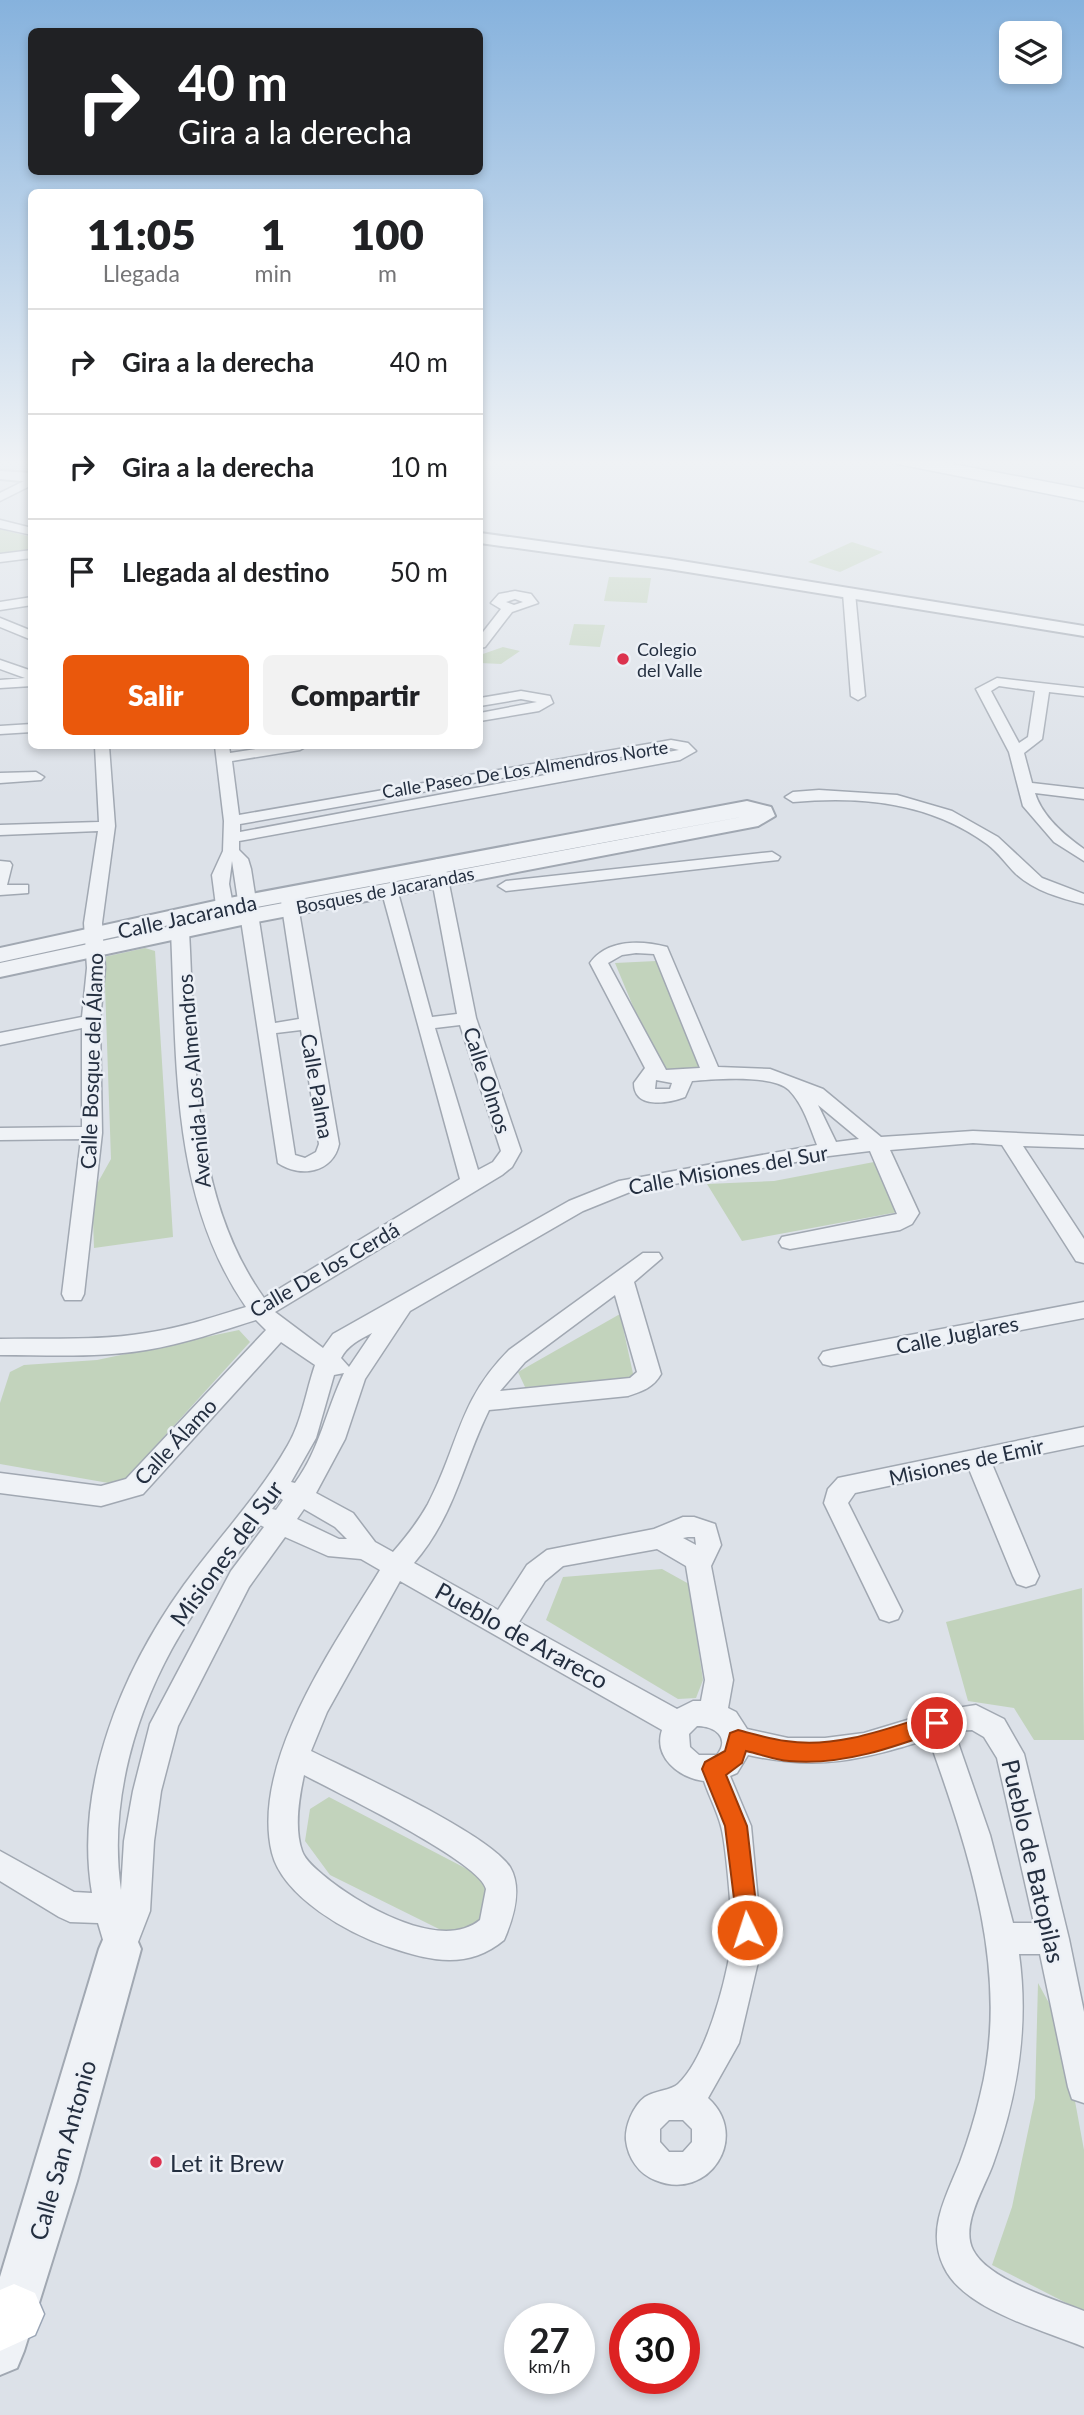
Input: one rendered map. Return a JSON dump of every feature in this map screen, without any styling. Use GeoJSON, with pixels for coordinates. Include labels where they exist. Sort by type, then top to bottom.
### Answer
{"type":"FeatureCollection","features":[{"type":"Feature","properties":{"kind":"street"},"geometry":{"type":"LineString","coordinates":[[706,572],[1084,631]]}},
{"type":"Feature","properties":{"kind":"street"},"geometry":{"type":"LineString","coordinates":[[849,593],[858,696]]}},
{"type":"Feature","properties":{"kind":"street"},"geometry":{"type":"LineString","coordinates":[[0,606],[28,602]]}},
{"type":"Feature","properties":{"kind":"street"},"geometry":{"type":"LineString","coordinates":[[483,640],[508,609]]}},
{"type":"Feature","properties":{"kind":"street"},"geometry":{"type":"LineString","coordinates":[[0,622],[28,634]]}},
{"type":"Feature","properties":{"kind":"street"},"geometry":{"type":"LineString","coordinates":[[0,664],[28,674]]}},
{"type":"Feature","properties":{"kind":"street"},"geometry":{"type":"LineString","coordinates":[[0,684],[28,682]]}},
{"type":"Feature","properties":{"kind":"street"},"geometry":{"type":"LineString","coordinates":[[1084,692],[997,682],[983,689],[1016,752],[1031,806],[1060,839],[1084,856]]}},
{"type":"Feature","properties":{"kind":"street"},"geometry":{"type":"LineString","coordinates":[[1016,752],[1035,740],[1044,687]]}},
{"type":"Feature","properties":{"kind":"street"},"geometry":{"type":"LineString","coordinates":[[483,702],[530,694],[545,699],[546,703],[538,707],[483,716]]}},
{"type":"Feature","properties":{"kind":"street"},"geometry":{"type":"LineString","coordinates":[[0,730],[28,728]]}},
{"type":"Feature","properties":{"kind":"street","name":"Calle Paseo De Los Almendros Norte"},"geometry":{"type":"LineString","coordinates":[[232,821],[671,744],[683,746],[688,751],[680,756],[402,806],[232,844]]}},
{"type":"Feature","properties":{"kind":"street","name":"Calle Bosque del Álamo"},"geometry":{"type":"LineString","coordinates":[[73,1294],[92,1133],[90,1021],[94,943],[107,826],[102,749]]}},
{"type":"Feature","properties":{"kind":"street"},"geometry":{"type":"LineString","coordinates":[[225,914],[219,874],[232,844],[232,821],[223,752],[262,749]]}},
{"type":"Feature","properties":{"kind":"street"},"geometry":{"type":"LineString","coordinates":[[536,766],[547,780]]}},
{"type":"Feature","properties":{"kind":"street"},"geometry":{"type":"LineString","coordinates":[[0,778],[36,777]]}},
{"type":"Feature","properties":{"kind":"street"},"geometry":{"type":"LineString","coordinates":[[1027,787],[1084,794]]}},
{"type":"Feature","properties":{"kind":"street"},"geometry":{"type":"LineString","coordinates":[[392,791],[402,806]]}},
{"type":"Feature","properties":{"kind":"street"},"geometry":{"type":"LineString","coordinates":[[793,797],[839,793],[874,795],[933,811],[990,838],[1030,878],[1084,900]]}},
{"type":"Feature","properties":{"kind":"street","name":"Bosques de Jacarandas"},"geometry":{"type":"LineString","coordinates":[[0,970],[94,943],[180,931],[225,914],[289,901],[390,889],[439,872],[514,870],[622,837],[758,820],[765,816],[764,811]]}},
{"type":"Feature","properties":{"kind":"street"},"geometry":{"type":"LineString","coordinates":[[0,830],[107,826]]}},
{"type":"Feature","properties":{"kind":"street"},"geometry":{"type":"LineString","coordinates":[[514,870],[622,837]]}},
{"type":"Feature","properties":{"kind":"street","name":"Calle Palma"},"geometry":{"type":"LineString","coordinates":[[232,844],[242,862],[250,909],[285,1158],[299,1164],[318,1161],[329,1152],[289,901]]}},
{"type":"Feature","properties":{"kind":"street"},"geometry":{"type":"LineString","coordinates":[[514,870],[545,881],[772,858]]}},
{"type":"Feature","properties":{"kind":"street"},"geometry":{"type":"LineString","coordinates":[[0,883],[4,864]]}},
{"type":"Feature","properties":{"kind":"street"},"geometry":{"type":"LineString","coordinates":[[289,901],[439,872]]}},
{"type":"Feature","properties":{"kind":"street","name":"Calle Olmos"},"geometry":{"type":"LineString","coordinates":[[390,889],[425,1024],[471,1182],[500,1168],[509,1159],[511,1151],[467,1018],[439,872]]}},
{"type":"Feature","properties":{"kind":"street"},"geometry":{"type":"LineString","coordinates":[[0,890],[22,889]]}},
{"type":"Feature","properties":{"kind":"street","name":"Calle Jacaranda"},"geometry":{"type":"LineString","coordinates":[[0,955],[94,943],[225,914]]}},
{"type":"Feature","properties":{"kind":"street","name":"Avenida Los Almendros"},"geometry":{"type":"LineString","coordinates":[[180,931],[191,1108],[203,1195],[228,1263],[260,1311],[327,1361],[354,1377]]}},
{"type":"Feature","properties":{"kind":"street"},"geometry":{"type":"LineString","coordinates":[[711,1073],[664,955],[651,948],[609,952],[599,963],[654,1070],[644,1083],[644,1090],[652,1097],[664,1098],[678,1093],[684,1076],[711,1073],[770,1074],[816,1093],[877,1144],[908,1213],[905,1219],[892,1225],[790,1242]]}},
{"type":"Feature","properties":{"kind":"street"},"geometry":{"type":"LineString","coordinates":[[425,1024],[467,1018]]}},
{"type":"Feature","properties":{"kind":"street"},"geometry":{"type":"LineString","coordinates":[[0,1039],[90,1021]]}},
{"type":"Feature","properties":{"kind":"street"},"geometry":{"type":"LineString","coordinates":[[267,1029],[308,1024]]}},
{"type":"Feature","properties":{"kind":"street"},"geometry":{"type":"LineString","coordinates":[[795,1084],[817,1117],[828,1149]]}},
{"type":"Feature","properties":{"kind":"street"},"geometry":{"type":"LineString","coordinates":[[817,1117],[843,1113]]}},
{"type":"Feature","properties":{"kind":"street"},"geometry":{"type":"LineString","coordinates":[[0,1134],[92,1133]]}},
{"type":"Feature","properties":{"kind":"street"},"geometry":{"type":"LineString","coordinates":[[1015,1137],[1035,1185],[1048,1197],[1083,1255]]}},
{"type":"Feature","properties":{"kind":"street","name":"Calle Misiones del Sur"},"geometry":{"type":"LineString","coordinates":[[327,1361],[334,1348],[352,1332],[600,1195],[652,1181],[828,1149],[1015,1137],[1084,1142]]}},
{"type":"Feature","properties":{"kind":"street","name":"Calle De los Cerdá"},"geometry":{"type":"LineString","coordinates":[[1,1350],[145,1342],[185,1334],[260,1311],[471,1182]]}},
{"type":"Feature","properties":{"kind":"street"},"geometry":{"type":"LineString","coordinates":[[296,1756],[457,1843],[495,1870],[502,1885],[492,1929],[470,1945],[453,1949],[384,1931],[351,1916],[313,1886],[287,1854],[284,1812],[296,1756],[317,1706],[397,1566],[428,1528],[444,1498],[480,1402],[502,1368],[651,1258]]}},
{"type":"Feature","properties":{"kind":"street"},"geometry":{"type":"LineString","coordinates":[[480,1402],[628,1387],[645,1380],[649,1374],[622,1280]]}},
{"type":"Feature","properties":{"kind":"street","name":"Calle Misiones del Sur"},"geometry":{"type":"LineString","coordinates":[[354,1377],[401,1307]]}},
{"type":"Feature","properties":{"kind":"street","name":"Calle Juglares"},"geometry":{"type":"LineString","coordinates":[[831,1358],[1084,1310]]}},
{"type":"Feature","properties":{"kind":"street","name":"Calle Álamo"},"geometry":{"type":"LineString","coordinates":[[0,1483],[101,1496],[134,1487],[281,1328]]}},
{"type":"Feature","properties":{"kind":"street","name":"Misiones del Sur"},"geometry":{"type":"LineString","coordinates":[[122,1923],[104,1871],[105,1819],[113,1762],[130,1709],[150,1666],[191,1595],[276,1485],[299,1450],[314,1416],[327,1361]]}},
{"type":"Feature","properties":{"kind":"street","name":"Misiones del Sur"},"geometry":{"type":"LineString","coordinates":[[122,1923],[146,1791],[164,1724],[240,1579],[300,1497],[329,1448],[354,1377]]}},
{"type":"Feature","properties":{"kind":"street","name":"Misiones de Emir"},"geometry":{"type":"LineString","coordinates":[[889,1611],[836,1503],[841,1490],[848,1485],[1084,1436]]}},
{"type":"Feature","properties":{"kind":"street"},"geometry":{"type":"LineString","coordinates":[[977,1458],[1026,1576]]}},
{"type":"Feature","properties":{"kind":"street"},"geometry":{"type":"LineString","coordinates":[[255,1511],[337,1549],[365,1549],[359,1534],[348,1521],[276,1485]]}},
{"type":"Feature","properties":{"kind":"street"},"geometry":{"type":"LineString","coordinates":[[503,1624],[546,1563],[569,1554],[660,1538],[692,1555],[698,1564],[719,1679],[713,1713]]}},
{"type":"Feature","properties":{"kind":"street","name":"Pueblo de Arareco"},"geometry":{"type":"LineString","coordinates":[[365,1549],[678,1724]]}},
{"type":"Feature","properties":{"kind":"street"},"geometry":{"type":"LineString","coordinates":[[693,1713],[713,1713],[730,1723],[738,1740],[734,1756],[722,1767],[702,1769],[683,1760],[674,1742],[678,1724],[693,1713]]}},
{"type":"Feature","properties":{"kind":"street","name":"Pueblo de Batopilas"},"geometry":{"type":"LineString","coordinates":[[738,1740],[788,1751],[825,1751],[864,1746],[937,1723],[976,1717],[1003,1739],[1024,1803],[1084,2087]]}},
{"type":"Feature","properties":{"kind":"street"},"geometry":{"type":"LineString","coordinates":[[937,1723],[952,1763],[1001,1938],[1008,1994],[1007,2034],[983,2143],[954,2221],[953,2241],[957,2259],[988,2288],[1084,2329]]}},
{"type":"Feature","properties":{"kind":"street"},"geometry":{"type":"LineString","coordinates":[[685,2104],[723,2043],[747,1945],[736,1826],[713,1769]]}},
{"type":"Feature","properties":{"kind":"street"},"geometry":{"type":"LineString","coordinates":[[0,1866],[70,1907],[122,1923]]}},
{"type":"Feature","properties":{"kind":"street","name":"Calle San Antonio"},"geometry":{"type":"LineString","coordinates":[[5,2329],[122,1923]]}},
{"type":"Feature","properties":{"kind":"street"},"geometry":{"type":"LineString","coordinates":[[1001,1938],[1054,1939]]}},
{"type":"Feature","properties":{"kind":"green space"},"geometry":{"type":"Polygon","coordinates":[[[609,577],[651,578],[647,603],[604,601],[609,577]]]}},
{"type":"Feature","properties":{"kind":"green space"},"geometry":{"type":"Polygon","coordinates":[[[574,624],[605,625],[600,647],[569,645],[574,624]]]}},
{"type":"Feature","properties":{"kind":"green space"},"geometry":{"type":"Polygon","coordinates":[[[503,647],[520,651],[501,664],[483,663],[483,654],[503,647]]]}},
{"type":"Feature","properties":{"kind":"green space"},"geometry":{"type":"Polygon","coordinates":[[[145,948],[155,951],[173,1237],[94,1248],[92,1193],[111,1159],[104,957],[145,948]]]}},
{"type":"Feature","properties":{"kind":"green space"},"geometry":{"type":"Polygon","coordinates":[[[656,961],[700,1070],[662,1076],[615,963],[656,961]]]}},
{"type":"Feature","properties":{"kind":"green space"},"geometry":{"type":"Polygon","coordinates":[[[874,1162],[898,1212],[742,1241],[707,1184],[774,1181],[874,1162]]]}},
{"type":"Feature","properties":{"kind":"green space"},"geometry":{"type":"Polygon","coordinates":[[[620,1314],[634,1378],[613,1383],[525,1387],[518,1372],[620,1314]]]}},
{"type":"Feature","properties":{"kind":"green space"},"geometry":{"type":"Polygon","coordinates":[[[239,1330],[250,1342],[120,1485],[0,1464],[0,1403],[10,1372],[24,1365],[97,1360],[239,1330]]]}},
{"type":"Feature","properties":{"kind":"green space"},"geometry":{"type":"Polygon","coordinates":[[[662,1569],[689,1584],[703,1680],[696,1698],[678,1699],[546,1620],[563,1577],[662,1569]]]}},
{"type":"Feature","properties":{"kind":"green space"},"geometry":{"type":"Polygon","coordinates":[[[1082,1588],[1084,1740],[1034,1740],[1014,1708],[968,1701],[946,1622],[1082,1588]]]}},
{"type":"Feature","properties":{"kind":"green space"},"geometry":{"type":"Polygon","coordinates":[[[329,1797],[490,1881],[490,1922],[472,1934],[441,1930],[330,1875],[305,1841],[310,1809],[329,1797]]]}},
{"type":"Feature","properties":{"kind":"green space"},"geometry":{"type":"Polygon","coordinates":[[[1038,1983],[1061,2025],[1084,2150],[1084,2312],[992,2265],[1012,2207],[1035,2098],[1038,1983]]]}},
{"type":"Feature","properties":{"kind":"place","name":"Colegio del Valle"},"geometry":{"type":"Point","coordinates":[623,659]}},
{"type":"Feature","properties":{"kind":"place","name":"Let it Brew"},"geometry":{"type":"Point","coordinates":[156,2162]}},
{"type":"Feature","properties":{"kind":"route"},"geometry":{"type":"LineString","coordinates":[[747,1930],[736,1826],[713,1769],[729,1762],[738,1748],[738,1740],[788,1751],[825,1751],[864,1746],[937,1723]]}}]}
